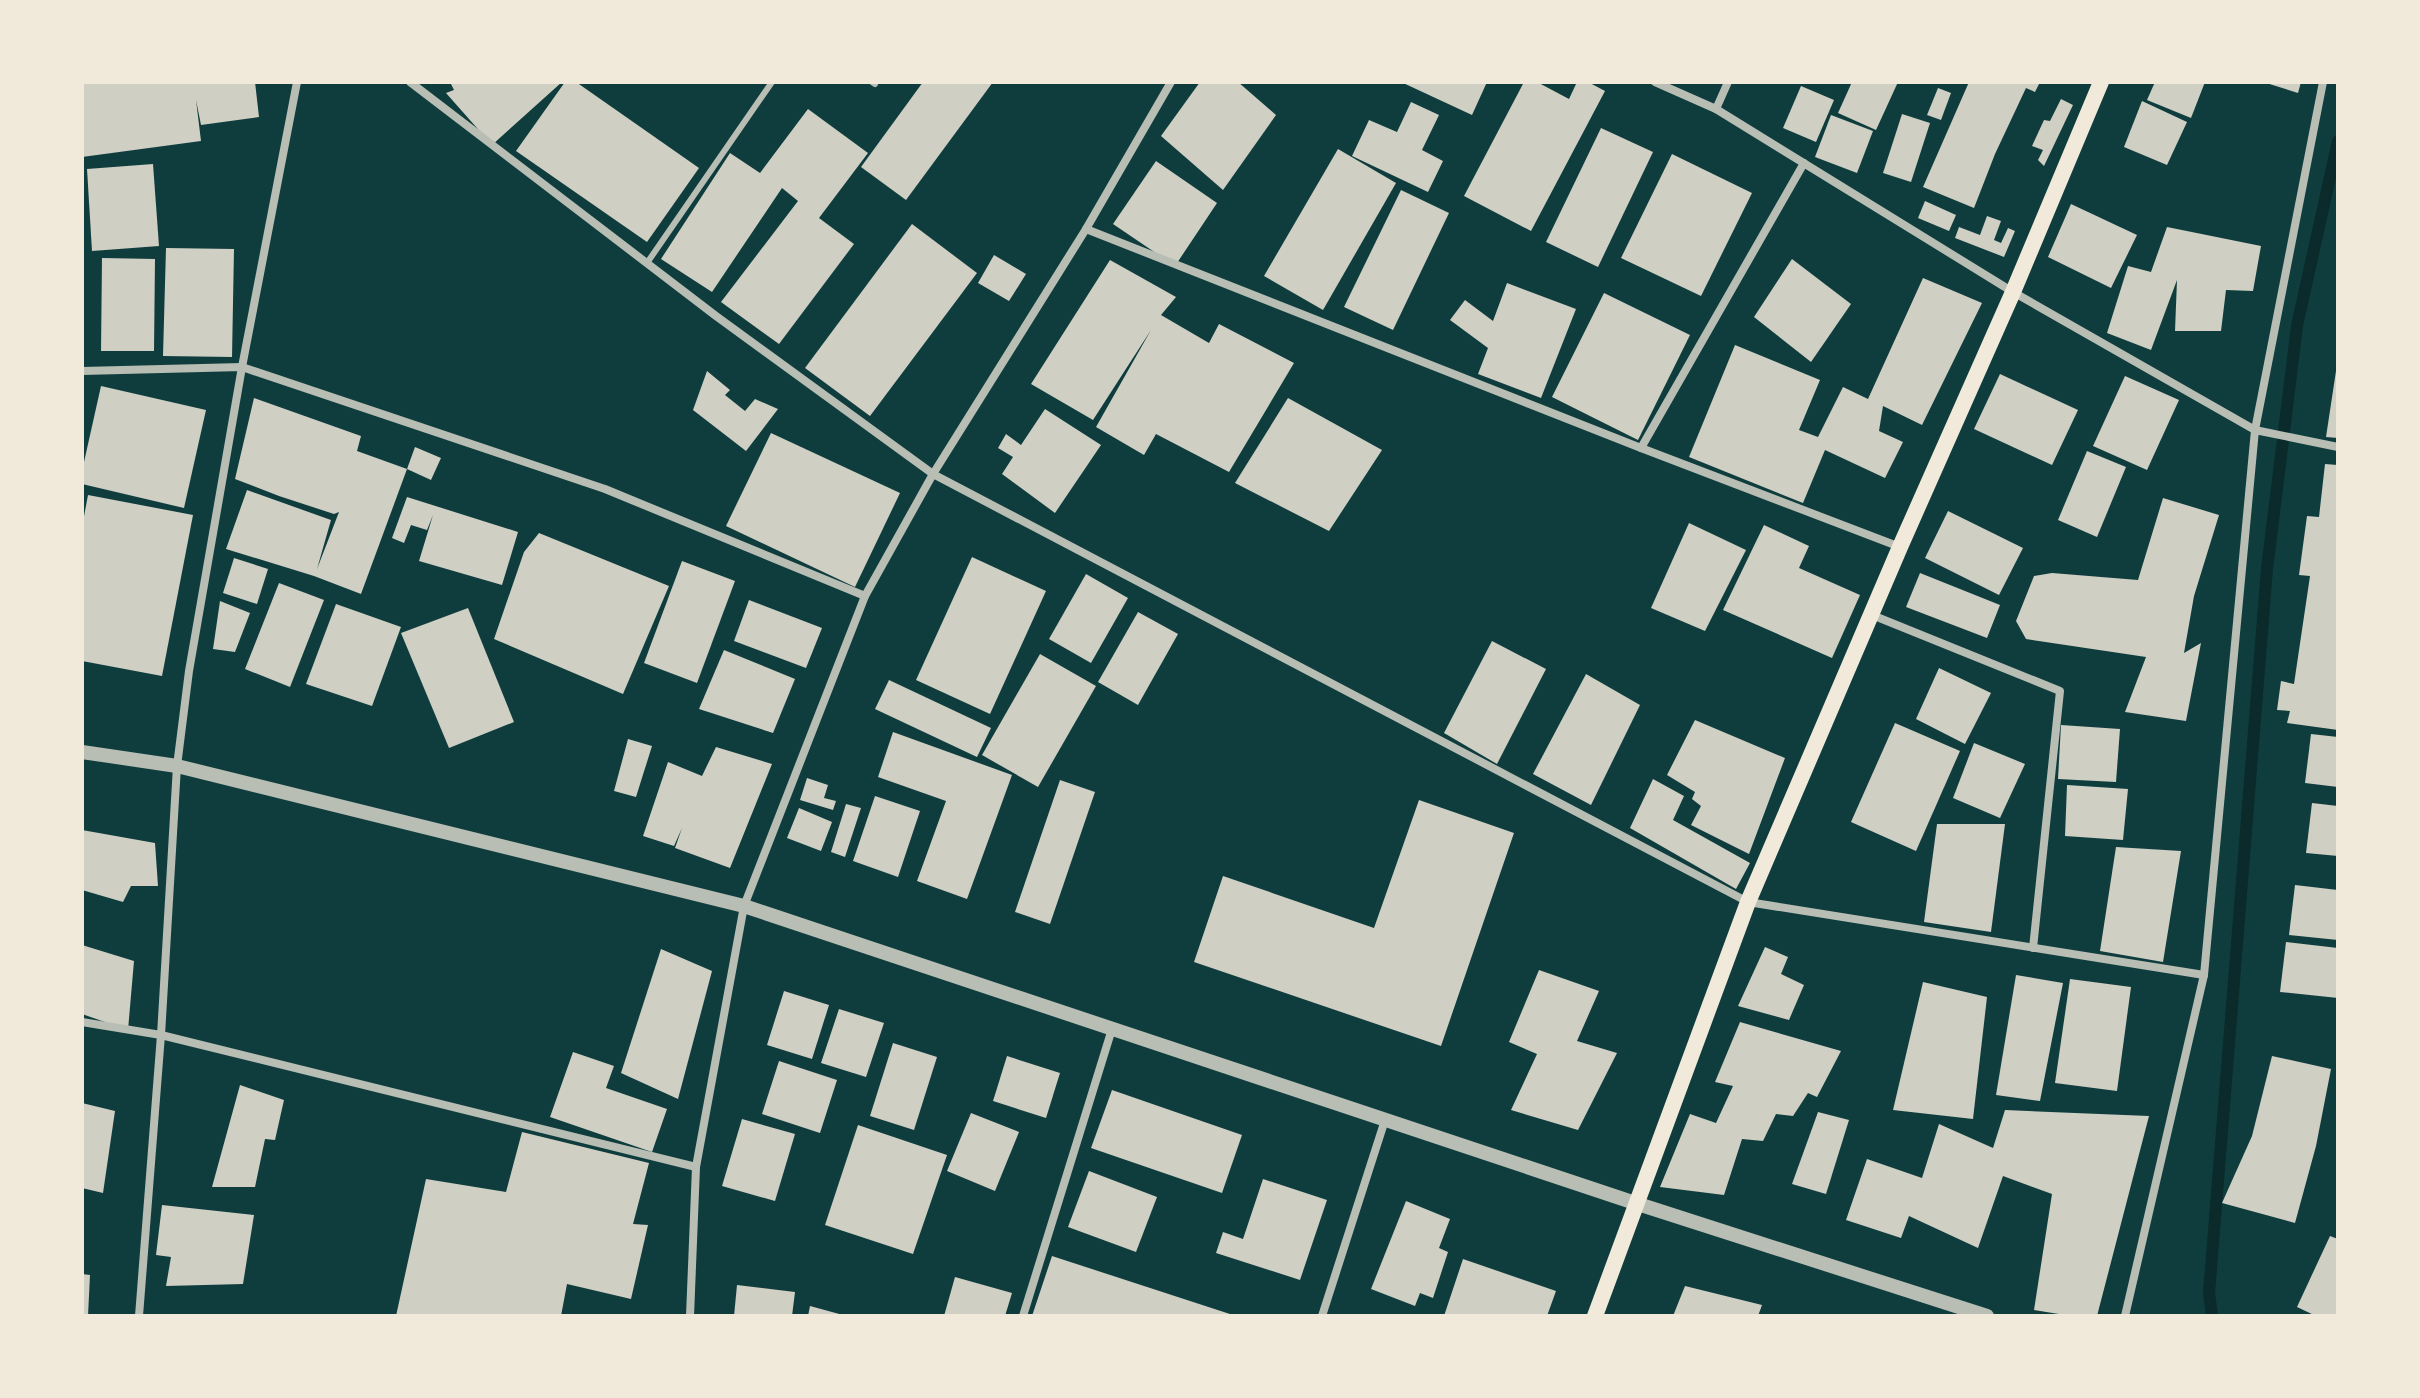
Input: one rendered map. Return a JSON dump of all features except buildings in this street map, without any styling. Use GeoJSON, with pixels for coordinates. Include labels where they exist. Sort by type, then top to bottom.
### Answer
{"type":"FeatureCollection","features":[{"type":"Feature","properties":{"kind":"main road"},"geometry":{"type":"LineString","coordinates":[[1595,1316],[1748,902],[2101,82]]}},
{"type":"Feature","properties":{"kind":"street"},"geometry":{"type":"LineString","coordinates":[[139,1316],[161,1035],[177,766],[189,671],[242,367],[297,82]]}},
{"type":"Feature","properties":{"kind":"street"},"geometry":{"type":"LineString","coordinates":[[410,82],[716,316],[933,474],[1748,902],[2204,975]]}},
{"type":"Feature","properties":{"kind":"street"},"geometry":{"type":"LineString","coordinates":[[690,1316],[696,1167],[744,906],[865,596],[933,474],[1086,229],[1171,82]]}},
{"type":"Feature","properties":{"kind":"street"},"geometry":{"type":"LineString","coordinates":[[1655,82],[1716,109],[2013,292],[2255,430],[2338,447]]}},
{"type":"Feature","properties":{"kind":"street"},"geometry":{"type":"LineString","coordinates":[[1716,109],[1728,82]]}},
{"type":"Feature","properties":{"kind":"street"},"geometry":{"type":"LineString","coordinates":[[2125,1316],[2204,975],[2255,430],[2323,82]]}},
{"type":"Feature","properties":{"kind":"street"},"geometry":{"type":"LineString","coordinates":[[1641,448],[1804,163]]}},
{"type":"Feature","properties":{"kind":"street"},"geometry":{"type":"LineString","coordinates":[[1086,229],[1900,547]]}},
{"type":"Feature","properties":{"kind":"street"},"geometry":{"type":"LineString","coordinates":[[82,371],[242,367],[605,489],[865,596]]}},
{"type":"Feature","properties":{"kind":"street"},"geometry":{"type":"LineString","coordinates":[[1871,615],[2060,691],[2033,948]]}},
{"type":"Feature","properties":{"kind":"street"},"geometry":{"type":"LineString","coordinates":[[82,752],[177,766],[744,906],[1977,1314]]}},
{"type":"Feature","properties":{"kind":"street"},"geometry":{"type":"LineString","coordinates":[[82,1022],[161,1035],[696,1167]]}},
{"type":"Feature","properties":{"kind":"street"},"geometry":{"type":"LineString","coordinates":[[1023,1316],[1112,1029]]}},
{"type":"Feature","properties":{"kind":"street"},"geometry":{"type":"LineString","coordinates":[[1322,1316],[1385,1120]]}},
{"type":"Feature","properties":{"kind":"lane"},"geometry":{"type":"LineString","coordinates":[[647,263],[772,82]]}},
{"type":"Feature","properties":{"kind":"waterway"},"geometry":{"type":"LineString","coordinates":[[2212,1316],[2209,1293],[2267,569],[2297,326],[2338,141]]}}]}
